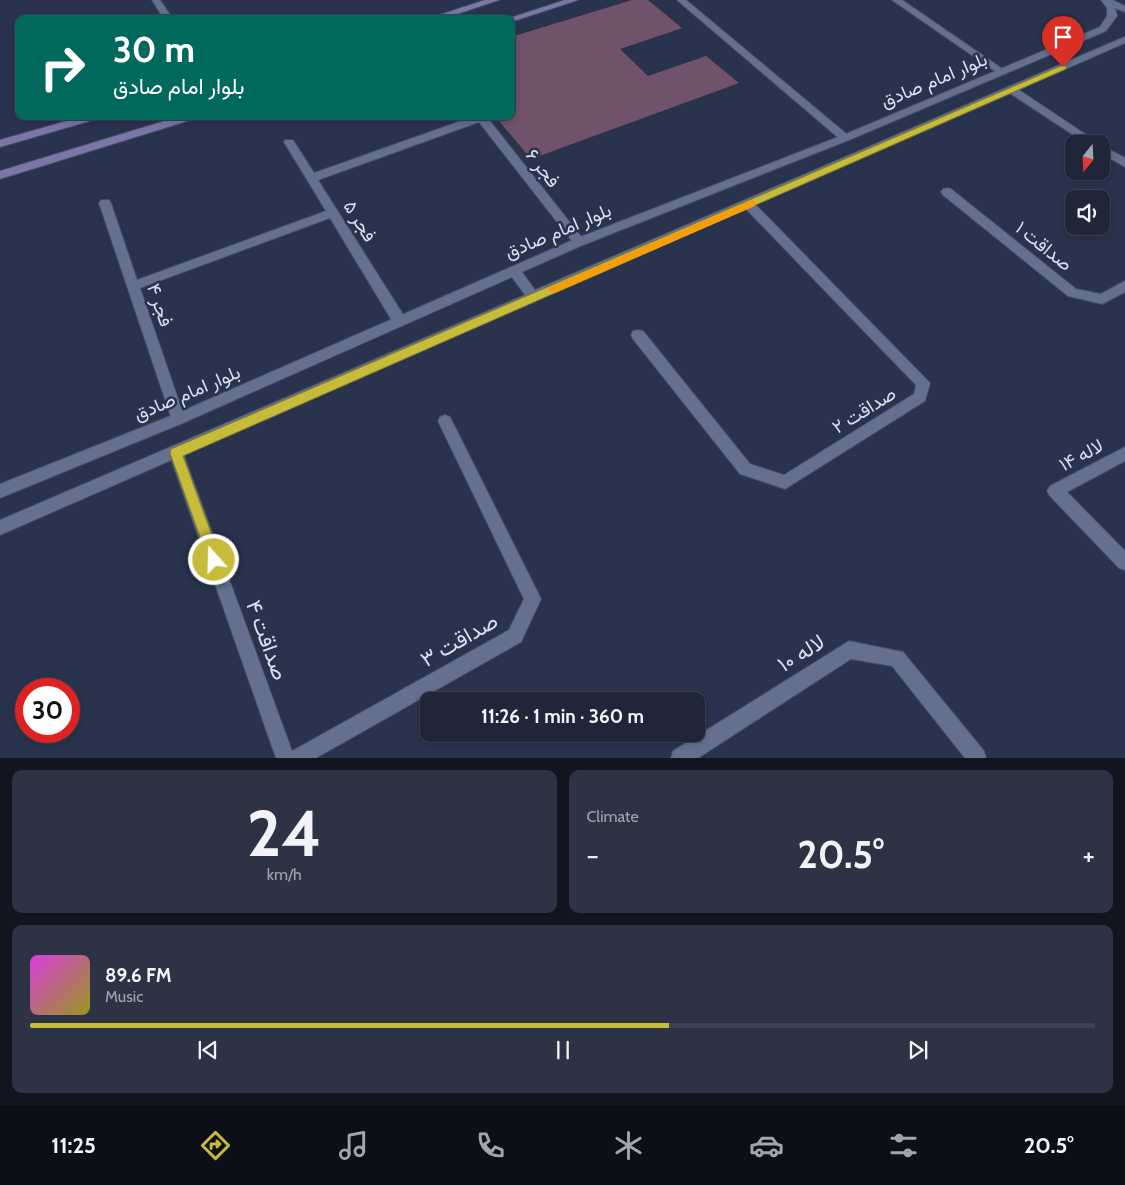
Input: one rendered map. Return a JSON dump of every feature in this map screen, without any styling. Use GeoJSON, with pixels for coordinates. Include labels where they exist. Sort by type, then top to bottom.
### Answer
{"type":"FeatureCollection","features":[{"type":"Feature","properties":{"kind":"main road"},"geometry":{"type":"LineString","coordinates":[[444,15],[495,0]]}},
{"type":"Feature","properties":{"kind":"main road"},"geometry":{"type":"LineString","coordinates":[[515,18],[574,0]]}},
{"type":"Feature","properties":{"kind":"main road"},"geometry":{"type":"LineString","coordinates":[[0,144],[82,120]]}},
{"type":"Feature","properties":{"kind":"main road"},"geometry":{"type":"LineString","coordinates":[[0,175],[180,120]]}},
{"type":"Feature","properties":{"kind":"street"},"geometry":{"type":"LineString","coordinates":[[156,0],[166,15]]}},
{"type":"Feature","properties":{"kind":"street"},"geometry":{"type":"LineString","coordinates":[[681,0],[864,153]]}},
{"type":"Feature","properties":{"kind":"street"},"geometry":{"type":"LineString","coordinates":[[896,0],[1002,72]]}},
{"type":"Feature","properties":{"kind":"street"},"geometry":{"type":"LineString","coordinates":[[1105,0],[1125,9]]}},
{"type":"Feature","properties":{"kind":"street","name":"بلوار امام صادق"},"geometry":{"type":"LineString","coordinates":[[0,490],[178,418],[579,242],[844,138],[1103,29],[1112,16],[1111,8],[1105,0]]}},
{"type":"Feature","properties":{"kind":"street"},"geometry":{"type":"LineString","coordinates":[[0,528],[749,205],[1119,42],[1106,34],[1092,33]]}},
{"type":"Feature","properties":{"kind":"street"},"geometry":{"type":"LineString","coordinates":[[1012,90],[1081,135]]}},
{"type":"Feature","properties":{"kind":"street"},"geometry":{"type":"LineString","coordinates":[[311,178],[472,120]]}},
{"type":"Feature","properties":{"kind":"street","name":"فجر ۶"},"geometry":{"type":"LineString","coordinates":[[482,120],[579,242]]}},
{"type":"Feature","properties":{"kind":"street","name":"فجر ۵"},"geometry":{"type":"LineString","coordinates":[[289,142],[399,320]]}},
{"type":"Feature","properties":{"kind":"street"},"geometry":{"type":"LineString","coordinates":[[1110,154],[1125,163]]}},
{"type":"Feature","properties":{"kind":"street","name":"صداقت ۱"},"geometry":{"type":"LineString","coordinates":[[947,192],[1072,293],[1102,299],[1125,286]]}},
{"type":"Feature","properties":{"kind":"street","name":"فجر ۴"},"geometry":{"type":"LineString","coordinates":[[105,203],[178,418]]}},
{"type":"Feature","properties":{"kind":"street","name":"صداقت ۲"},"geometry":{"type":"LineString","coordinates":[[638,335],[744,469],[785,482],[920,397],[923,383],[749,205]]}},
{"type":"Feature","properties":{"kind":"street"},"geometry":{"type":"LineString","coordinates":[[133,286],[333,213]]}},
{"type":"Feature","properties":{"kind":"street"},"geometry":{"type":"LineString","coordinates":[[514,270],[534,298]]}},
{"type":"Feature","properties":{"kind":"street","name":"صداقت ۳"},"geometry":{"type":"LineString","coordinates":[[297,758],[515,636],[533,599],[445,422]]}},
{"type":"Feature","properties":{"kind":"street","name":"صداقت ۴"},"geometry":{"type":"LineString","coordinates":[[176,453],[285,758]]}},
{"type":"Feature","properties":{"kind":"street","name":"لاله ۱۴"},"geometry":{"type":"LineString","coordinates":[[1125,454],[1055,491],[1125,562]]}},
{"type":"Feature","properties":{"kind":"street","name":"لاله ۱۰"},"geometry":{"type":"LineString","coordinates":[[680,758],[849,650],[897,658],[977,758]]}},
{"type":"Feature","properties":{"kind":"shaded area"},"geometry":{"type":"Polygon","coordinates":[[[632,0],[648,0],[682,28],[620,49],[648,76],[706,56],[739,83],[531,159],[498,120],[515,120],[515,36],[632,0]]]}},
{"type":"Feature","properties":{"kind":"slow traffic"},"geometry":{"type":"LineString","coordinates":[[553,289],[752,203]]}},
{"type":"Feature","properties":{"kind":"route"},"geometry":{"type":"LineString","coordinates":[[214,560],[176,453],[1063,67]]}}]}
